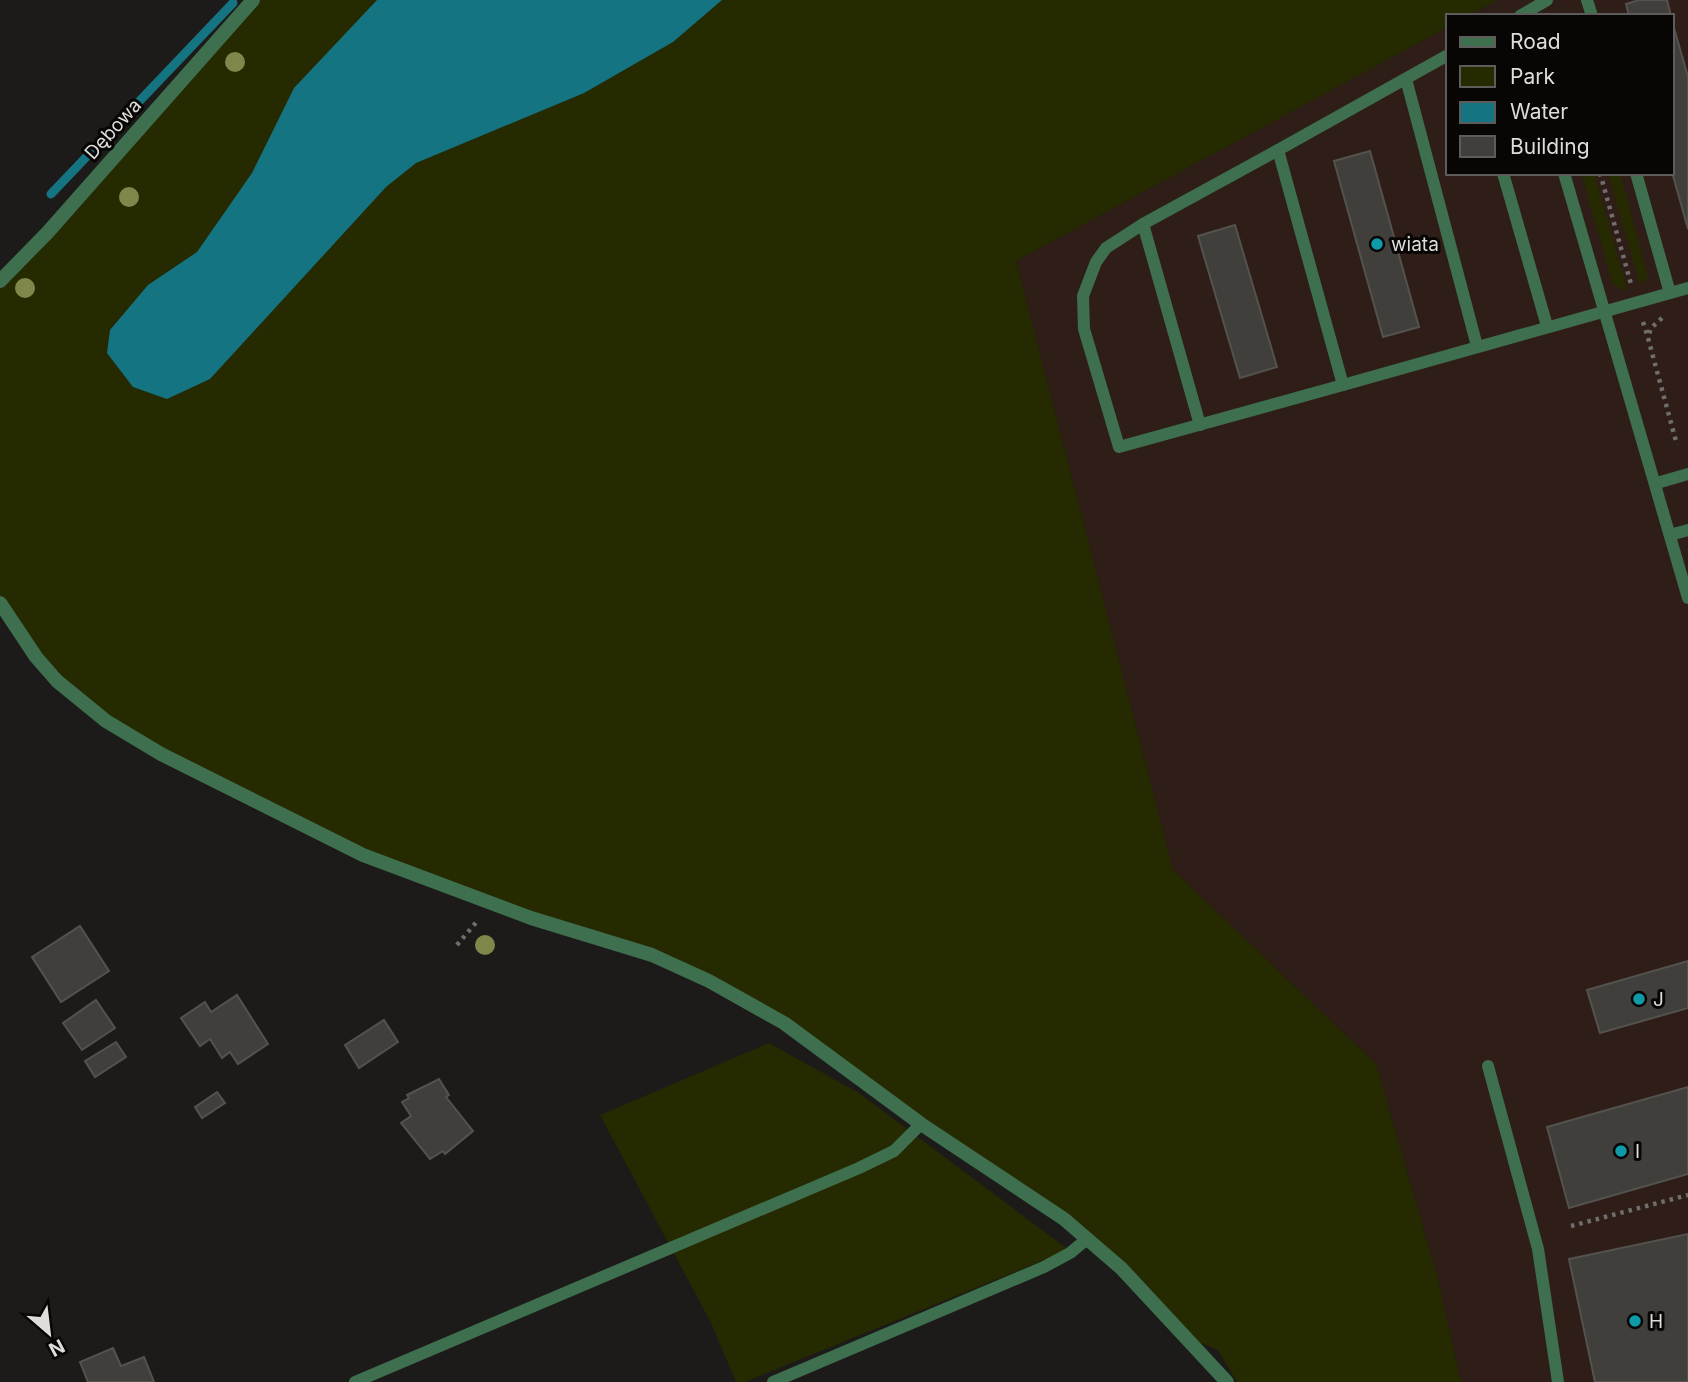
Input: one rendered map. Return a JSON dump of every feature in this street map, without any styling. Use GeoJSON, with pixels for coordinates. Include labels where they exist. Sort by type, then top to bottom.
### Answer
{"type":"FeatureCollection","features":[{"type":"Feature","properties":{"kind":"street","name":"Dębowa"},"geometry":{"type":"LineString","coordinates":[[0,281],[48,232],[253,0]]}},
{"type":"Feature","properties":{"kind":"street"},"geometry":{"type":"LineString","coordinates":[[0,603],[36,657],[57,681],[130,736],[237,794],[363,855],[493,904],[652,955],[709,981],[784,1023],[922,1124],[1065,1219],[1122,1268],[1227,1382]]}},
{"type":"Feature","properties":{"kind":"lane"},"geometry":{"type":"LineString","coordinates":[[1523,14],[1547,0]]}},
{"type":"Feature","properties":{"kind":"lane"},"geometry":{"type":"LineString","coordinates":[[1446,56],[1143,224],[1106,248],[1096,262],[1083,296],[1084,329],[1119,447],[1688,288]]}},
{"type":"Feature","properties":{"kind":"lane"},"geometry":{"type":"LineString","coordinates":[[1406,79],[1477,346]]}},
{"type":"Feature","properties":{"kind":"lane"},"geometry":{"type":"LineString","coordinates":[[1278,150],[1343,385]]}},
{"type":"Feature","properties":{"kind":"lane"},"geometry":{"type":"LineString","coordinates":[[1504,175],[1547,326]]}},
{"type":"Feature","properties":{"kind":"lane"},"geometry":{"type":"LineString","coordinates":[[1565,175],[1686,582],[1688,598]]}},
{"type":"Feature","properties":{"kind":"lane"},"geometry":{"type":"LineString","coordinates":[[1637,175],[1670,293]]}},
{"type":"Feature","properties":{"kind":"lane"},"geometry":{"type":"LineString","coordinates":[[1143,224],[1200,425]]}},
{"type":"Feature","properties":{"kind":"lane"},"geometry":{"type":"LineString","coordinates":[[1657,483],[1688,474]]}},
{"type":"Feature","properties":{"kind":"lane"},"geometry":{"type":"LineString","coordinates":[[1670,535],[1688,530]]}},
{"type":"Feature","properties":{"kind":"lane"},"geometry":{"type":"LineString","coordinates":[[1488,1066],[1538,1249],[1558,1382]]}},
{"type":"Feature","properties":{"kind":"lane"},"geometry":{"type":"LineString","coordinates":[[355,1382],[859,1168],[894,1151],[922,1124]]}},
{"type":"Feature","properties":{"kind":"lane"},"geometry":{"type":"LineString","coordinates":[[773,1382],[1044,1267],[1070,1254],[1087,1239]]}},
{"type":"Feature","properties":{"kind":"path"},"geometry":{"type":"LineString","coordinates":[[1601,175],[1677,445]]}},
{"type":"Feature","properties":{"kind":"path"},"geometry":{"type":"LineString","coordinates":[[1648,338],[1651,328],[1670,312]]}},
{"type":"Feature","properties":{"kind":"path"},"geometry":{"type":"LineString","coordinates":[[457,945],[493,904]]}},
{"type":"Feature","properties":{"kind":"path"},"geometry":{"type":"LineString","coordinates":[[1572,1226],[1688,1195]]}},
{"type":"Feature","properties":{"kind":"shaded area"},"geometry":{"type":"Polygon","coordinates":[[[1497,0],[1688,0],[1688,1382],[1461,1382],[1437,1275],[1376,1064],[1173,870],[1016,261],[1446,28],[1446,175],[1674,175],[1674,14],[1472,14],[1497,0]]]}},
{"type":"Feature","properties":{"kind":"green space"},"geometry":{"type":"Polygon","coordinates":[[[253,0],[1497,0],[1472,14],[1446,14],[1446,28],[1016,261],[1173,870],[1376,1064],[1437,1275],[1461,1382],[1237,1382],[1218,1350],[1189,1338],[1122,1268],[867,1082],[709,981],[493,904],[237,794],[81,702],[0,603],[0,279],[253,0]]]}},
{"type":"Feature","properties":{"kind":"green space"},"geometry":{"type":"Polygon","coordinates":[[[1582,175],[1595,175],[1627,289],[1613,285],[1582,175]]]}},
{"type":"Feature","properties":{"kind":"green space"},"geometry":{"type":"Polygon","coordinates":[[[1609,175],[1621,175],[1647,273],[1647,279],[1640,285],[1609,175]]]}},
{"type":"Feature","properties":{"kind":"green space"},"geometry":{"type":"Polygon","coordinates":[[[769,1043],[859,1093],[1069,1250],[745,1382],[736,1382],[711,1323],[600,1115],[769,1043]]]}},
{"type":"Feature","properties":{"kind":"water"},"geometry":{"type":"Polygon","coordinates":[[[377,0],[722,0],[673,42],[584,93],[416,163],[386,187],[210,379],[167,399],[133,387],[107,353],[110,330],[148,285],[197,252],[252,173],[294,88],[377,0]]]}},
{"type":"Feature","properties":{"kind":"building"},"geometry":{"type":"Polygon","coordinates":[[[1639,0],[1667,0],[1670,14],[1628,14],[1626,4],[1639,0]]]}},
{"type":"Feature","properties":{"kind":"building"},"geometry":{"type":"Polygon","coordinates":[[[1674,28],[1688,77],[1688,229],[1673,175],[1674,28]]]}},
{"type":"Feature","properties":{"kind":"building","name":"wiata"},"geometry":{"type":"Polygon","coordinates":[[[1370,151],[1419,327],[1383,337],[1334,161],[1370,151]]]}},
{"type":"Feature","properties":{"kind":"building"},"geometry":{"type":"Polygon","coordinates":[[[1235,225],[1277,367],[1240,378],[1198,236],[1235,225]]]}},
{"type":"Feature","properties":{"kind":"building"},"geometry":{"type":"Polygon","coordinates":[[[80,926],[109,971],[61,1002],[32,957],[80,926]]]}},
{"type":"Feature","properties":{"kind":"building","name":"J"},"geometry":{"type":"Polygon","coordinates":[[[1688,961],[1688,1008],[1600,1033],[1587,990],[1688,961]]]}},
{"type":"Feature","properties":{"kind":"building"},"geometry":{"type":"Polygon","coordinates":[[[237,995],[268,1044],[238,1064],[230,1052],[222,1058],[210,1039],[200,1046],[181,1018],[205,1002],[211,1012],[237,995]]]}},
{"type":"Feature","properties":{"kind":"building"},"geometry":{"type":"Polygon","coordinates":[[[96,1000],[115,1028],[82,1050],[63,1023],[96,1000]]]}},
{"type":"Feature","properties":{"kind":"building"},"geometry":{"type":"Polygon","coordinates":[[[384,1020],[398,1042],[359,1068],[345,1045],[384,1020]]]}},
{"type":"Feature","properties":{"kind":"building"},"geometry":{"type":"Polygon","coordinates":[[[116,1042],[126,1057],[95,1077],[85,1061],[116,1042]]]}},
{"type":"Feature","properties":{"kind":"building"},"geometry":{"type":"Polygon","coordinates":[[[439,1079],[449,1095],[446,1097],[473,1131],[445,1154],[443,1151],[430,1159],[401,1123],[411,1116],[402,1102],[409,1098],[407,1095],[439,1079]]]}},
{"type":"Feature","properties":{"kind":"building","name":"I"},"geometry":{"type":"Polygon","coordinates":[[[1688,1087],[1688,1174],[1569,1208],[1547,1127],[1688,1087]]]}},
{"type":"Feature","properties":{"kind":"building"},"geometry":{"type":"Polygon","coordinates":[[[217,1092],[225,1103],[202,1118],[195,1107],[217,1092]]]}},
{"type":"Feature","properties":{"kind":"building","name":"H"},"geometry":{"type":"Polygon","coordinates":[[[1688,1234],[1688,1382],[1595,1382],[1569,1259],[1688,1234]]]}},
{"type":"Feature","properties":{"kind":"building"},"geometry":{"type":"Polygon","coordinates":[[[113,1348],[121,1366],[144,1357],[154,1382],[88,1382],[80,1362],[113,1348]]]}},
{"type":"Feature","properties":{"kind":"waterway"},"geometry":{"type":"LineString","coordinates":[[51,194],[233,3]]}},
{"type":"Feature","properties":{"kind":"place","name":"wiata"},"geometry":{"type":"Point","coordinates":[1377,244]}},
{"type":"Feature","properties":{"kind":"place","name":"J"},"geometry":{"type":"Point","coordinates":[1639,999]}},
{"type":"Feature","properties":{"kind":"place","name":"I"},"geometry":{"type":"Point","coordinates":[1621,1151]}},
{"type":"Feature","properties":{"kind":"place","name":"H"},"geometry":{"type":"Point","coordinates":[1635,1321]}}]}
